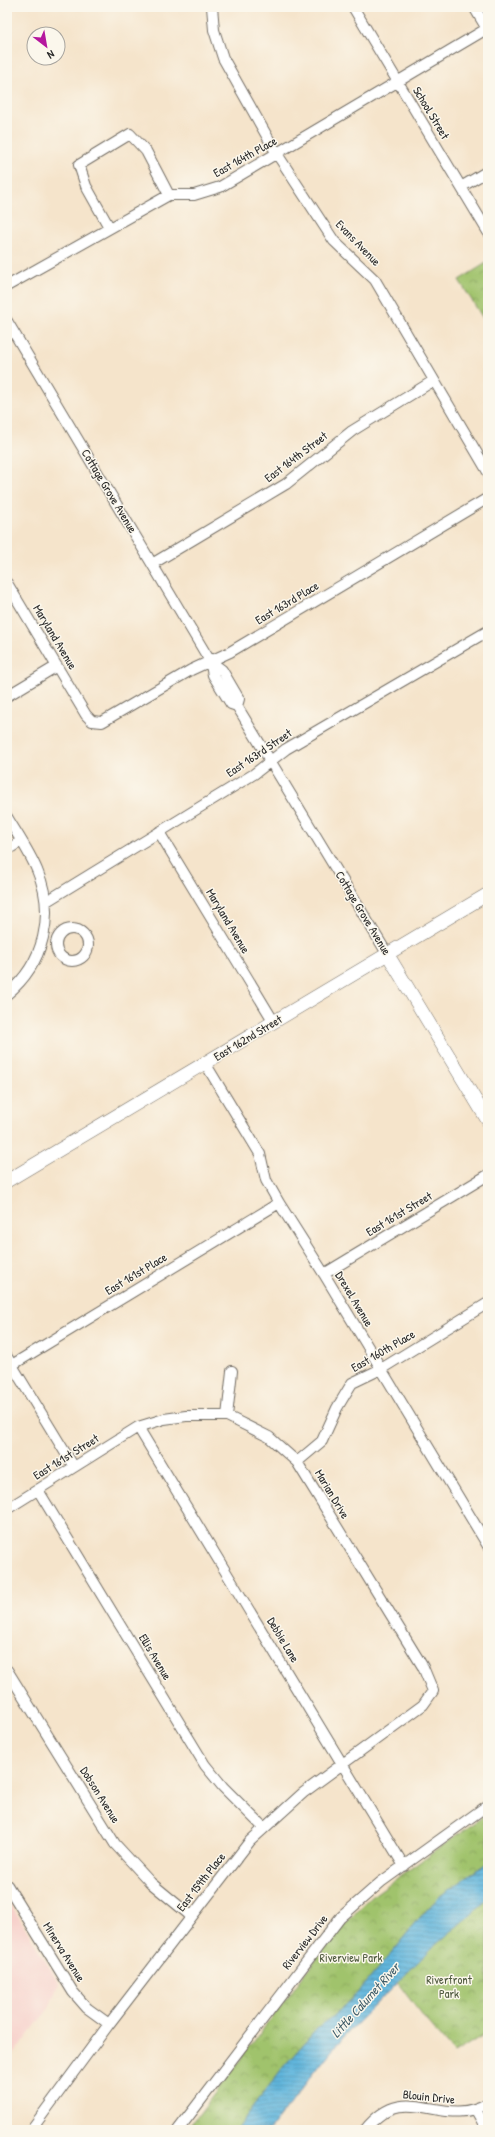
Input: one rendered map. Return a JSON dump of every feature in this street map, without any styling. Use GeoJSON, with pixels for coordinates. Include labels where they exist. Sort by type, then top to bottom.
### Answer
{"type":"FeatureCollection","features":[{"type":"Feature","properties":{"kind":"main road","name":"East 162nd Street"},"geometry":{"type":"LineString","coordinates":[[7,1181],[488,894]]}},
{"type":"Feature","properties":{"kind":"main road","name":"Cottage Grove Avenue"},"geometry":{"type":"LineString","coordinates":[[388,955],[488,1121]]}},
{"type":"Feature","properties":{"kind":"street","name":"Evans Avenue"},"geometry":{"type":"LineString","coordinates":[[212,7],[214,30],[223,58],[277,154],[334,241],[375,280],[433,381],[488,472]]}},
{"type":"Feature","properties":{"kind":"street","name":"School Street"},"geometry":{"type":"LineString","coordinates":[[352,7],[488,232]]}},
{"type":"Feature","properties":{"kind":"street"},"geometry":{"type":"LineString","coordinates":[[474,7],[488,29]]}},
{"type":"Feature","properties":{"kind":"street","name":"East 164th Place"},"geometry":{"type":"LineString","coordinates":[[7,286],[169,195],[194,195],[220,187],[488,29]]}},
{"type":"Feature","properties":{"kind":"street"},"geometry":{"type":"LineString","coordinates":[[110,227],[86,186],[79,164],[130,134],[146,151],[169,195]]}},
{"type":"Feature","properties":{"kind":"street"},"geometry":{"type":"LineString","coordinates":[[461,186],[488,171]]}},
{"type":"Feature","properties":{"kind":"street","name":"Cottage Grove Avenue"},"geometry":{"type":"LineString","coordinates":[[7,321],[210,661],[213,675],[231,704],[237,706],[388,955]]}},
{"type":"Feature","properties":{"kind":"street","name":"East 164th Street"},"geometry":{"type":"LineString","coordinates":[[152,564],[286,484],[352,431],[433,381]]}},
{"type":"Feature","properties":{"kind":"street","name":"East 163rd Place"},"geometry":{"type":"LineString","coordinates":[[97,723],[112,718],[210,661],[230,652],[488,498]]}},
{"type":"Feature","properties":{"kind":"street","name":"Maryland Avenue"},"geometry":{"type":"LineString","coordinates":[[7,583],[86,715],[97,723]]}},
{"type":"Feature","properties":{"kind":"street","name":"East 163rd Street"},"geometry":{"type":"LineString","coordinates":[[46,901],[254,774],[286,749],[488,631]]}},
{"type":"Feature","properties":{"kind":"street"},"geometry":{"type":"LineString","coordinates":[[7,696],[57,666]]}},
{"type":"Feature","properties":{"kind":"street"},"geometry":{"type":"LineString","coordinates":[[7,817],[38,871],[46,901],[47,914],[44,937],[33,963],[14,989],[7,994]]}},
{"type":"Feature","properties":{"kind":"street","name":"Maryland Avenue"},"geometry":{"type":"LineString","coordinates":[[159,832],[274,1022]]}},
{"type":"Feature","properties":{"kind":"street"},"geometry":{"type":"LineString","coordinates":[[7,850],[21,841]]}},
{"type":"Feature","properties":{"kind":"street"},"geometry":{"type":"LineString","coordinates":[[44,937],[57,940]]}},
{"type":"Feature","properties":{"kind":"street","name":"Drexel Avenue"},"geometry":{"type":"LineString","coordinates":[[206,1063],[260,1154],[266,1180],[278,1203],[324,1274],[488,1546]]}},
{"type":"Feature","properties":{"kind":"street","name":"East 161st Street"},"geometry":{"type":"LineString","coordinates":[[324,1274],[488,1175]]}},
{"type":"Feature","properties":{"kind":"street","name":"East 161st Place"},"geometry":{"type":"LineString","coordinates":[[9,1363],[278,1203]]}},
{"type":"Feature","properties":{"kind":"street","name":"East 160th Place"},"geometry":{"type":"LineString","coordinates":[[297,1462],[322,1441],[337,1408],[352,1383],[381,1369],[488,1303]]}},
{"type":"Feature","properties":{"kind":"street"},"geometry":{"type":"LineString","coordinates":[[9,1363],[74,1467]]}},
{"type":"Feature","properties":{"kind":"street"},"geometry":{"type":"LineString","coordinates":[[227,1416],[232,1371]]}},
{"type":"Feature","properties":{"kind":"street","name":"Marian Drive"},"geometry":{"type":"LineString","coordinates":[[138,1427],[172,1417],[227,1416],[269,1437],[297,1462],[423,1667],[433,1691]]}},
{"type":"Feature","properties":{"kind":"street","name":"East 161st Street"},"geometry":{"type":"LineString","coordinates":[[7,1509],[138,1427]]}},
{"type":"Feature","properties":{"kind":"street","name":"Debbie Lane"},"geometry":{"type":"LineString","coordinates":[[138,1427],[404,1866]]}},
{"type":"Feature","properties":{"kind":"street","name":"Ellis Avenue"},"geometry":{"type":"LineString","coordinates":[[38,1490],[205,1765],[223,1787],[263,1827]]}},
{"type":"Feature","properties":{"kind":"street","name":"Dobson Avenue"},"geometry":{"type":"LineString","coordinates":[[7,1670],[115,1844],[137,1870],[192,1916]]}},
{"type":"Feature","properties":{"kind":"street","name":"East 159th Place"},"geometry":{"type":"LineString","coordinates":[[30,2130],[238,1856],[263,1827],[303,1793],[423,1706],[433,1691]]}},
{"type":"Feature","properties":{"kind":"street","name":"Riverview Drive"},"geometry":{"type":"LineString","coordinates":[[178,2130],[340,1918],[362,1897],[488,1805]]}},
{"type":"Feature","properties":{"kind":"street","name":"Minerva Avenue"},"geometry":{"type":"LineString","coordinates":[[7,1885],[73,1992],[88,2008],[109,2024]]}},
{"type":"Feature","properties":{"kind":"street"},"geometry":{"type":"LineString","coordinates":[[488,2103],[476,2110],[488,2130]]}},
{"type":"Feature","properties":{"kind":"street","name":"Blouin Drive"},"geometry":{"type":"LineString","coordinates":[[365,2130],[381,2114],[391,2108],[402,2105],[459,2113],[476,2110]]}},
{"type":"Feature","properties":{"kind":"shaded area"},"geometry":{"type":"Polygon","coordinates":[[[7,1898],[59,1983],[49,2008],[7,2062],[7,1898]]]}},
{"type":"Feature","properties":{"kind":"green space"},"geometry":{"type":"Polygon","coordinates":[[[488,262],[488,322],[486,323],[459,280],[488,262]]]}},
{"type":"Feature","properties":{"kind":"green space","name":"Riverview Park"},"geometry":{"type":"Polygon","coordinates":[[[488,1813],[488,1863],[440,1896],[423,1914],[363,1987],[346,2005],[317,2029],[284,2066],[236,2130],[187,2130],[329,1942],[359,1909],[375,1894],[488,1813]]]}},
{"type":"Feature","properties":{"kind":"green space","name":"Riverfront Park"},"geometry":{"type":"Polygon","coordinates":[[[488,1899],[488,2032],[454,2053],[424,2018],[397,1982],[431,1949],[488,1899]]]}},
{"type":"Feature","properties":{"kind":"water","name":"Little Calumet River"},"geometry":{"type":"Polygon","coordinates":[[[488,1863],[488,1899],[431,1949],[355,2025],[337,2044],[269,2130],[236,2130],[284,2066],[317,2029],[346,2005],[363,1987],[423,1914],[440,1896],[488,1863]]]}}]}
